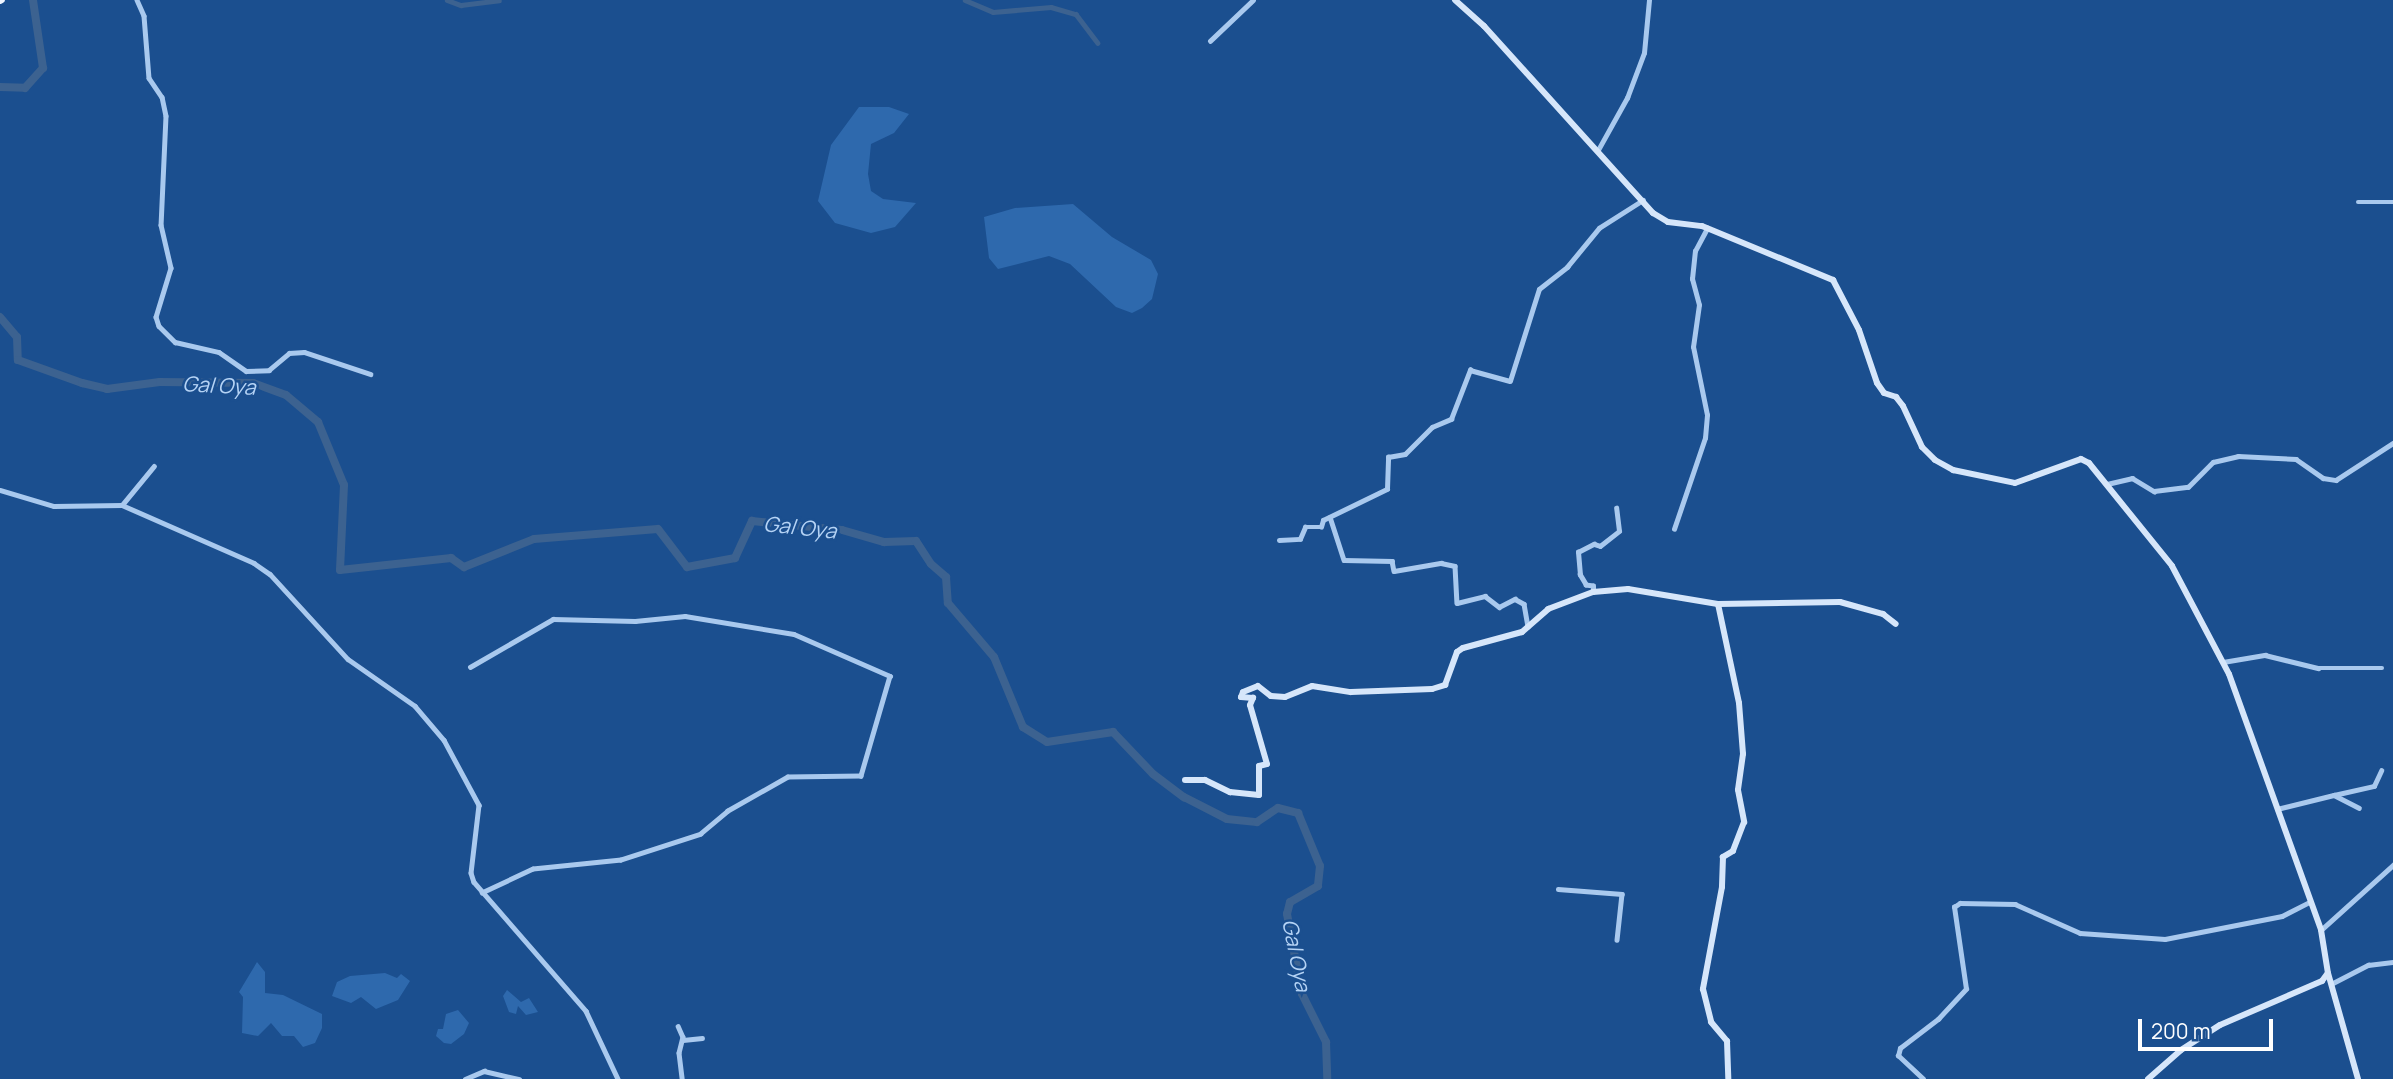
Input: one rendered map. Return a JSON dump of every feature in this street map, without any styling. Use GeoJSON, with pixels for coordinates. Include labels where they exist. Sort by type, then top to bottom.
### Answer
{"type":"FeatureCollection","features":[{"type":"Feature","properties":{"kind":"main road"},"geometry":{"type":"LineString","coordinates":[[1455,0],[1643,200],[1668,222],[1707,228],[1833,280],[1845,298],[1879,387],[1903,406],[1922,447],[1934,460],[1953,470],[2015,483],[2081,460],[2107,484],[2172,566],[2223,662],[2321,930],[2328,972],[2358,1079]]}},
{"type":"Feature","properties":{"kind":"main road"},"geometry":{"type":"LineString","coordinates":[[1185,780],[1205,780],[1230,792],[1259,795],[1259,766],[1267,764],[1250,705],[1253,698],[1241,697],[1243,692],[1258,686],[1271,696],[1285,697],[1312,686],[1351,692],[1433,689],[1445,685],[1457,652],[1463,648],[1528,628],[1548,609],[1593,592],[1628,589],[1718,604],[1840,602],[1883,614],[1896,624]]}},
{"type":"Feature","properties":{"kind":"main road"},"geometry":{"type":"LineString","coordinates":[[1718,604],[1738,696],[1743,754],[1738,790],[1744,822],[1733,851],[1723,857],[1722,887],[1703,989],[1711,1022],[1727,1041],[1728,1079]]}},
{"type":"Feature","properties":{"kind":"main road"},"geometry":{"type":"LineString","coordinates":[[2148,1079],[2181,1050],[2220,1025],[2322,981],[2328,972]]}},
{"type":"Feature","properties":{"kind":"street"},"geometry":{"type":"LineString","coordinates":[[137,0],[144,16],[149,78],[162,97],[166,116],[161,225],[171,268],[156,317],[159,326],[175,342],[219,352],[246,371],[269,370],[289,354],[304,352],[370,374]]}},
{"type":"Feature","properties":{"kind":"street"},"geometry":{"type":"LineString","coordinates":[[1210,41],[1253,0]]}},
{"type":"Feature","properties":{"kind":"street"},"geometry":{"type":"LineString","coordinates":[[1598,150],[1644,54],[1649,0]]}},
{"type":"Feature","properties":{"kind":"street"},"geometry":{"type":"LineString","coordinates":[[1279,540],[1300,539],[1305,527],[1321,527],[1323,520],[1387,489],[1388,457],[1405,454],[1432,427],[1451,419],[1470,370],[1510,381],[1539,289],[1567,267],[1599,228],[1643,200]]}},
{"type":"Feature","properties":{"kind":"street"},"geometry":{"type":"LineString","coordinates":[[2358,202],[2393,202]]}},
{"type":"Feature","properties":{"kind":"street"},"geometry":{"type":"LineString","coordinates":[[1674,529],[1705,439],[1707,415],[1693,347],[1699,305],[1692,272],[1695,251],[1707,228]]}},
{"type":"Feature","properties":{"kind":"street"},"geometry":{"type":"LineString","coordinates":[[2107,484],[2132,478],[2154,491],[2188,487],[2213,462],[2238,456],[2296,459],[2323,478],[2336,480],[2393,443]]}},
{"type":"Feature","properties":{"kind":"street"},"geometry":{"type":"LineString","coordinates":[[122,505],[154,466]]}},
{"type":"Feature","properties":{"kind":"street"},"geometry":{"type":"LineString","coordinates":[[0,490],[54,506],[122,505],[270,574],[348,659],[403,695],[428,719],[479,806],[471,873],[482,893],[586,1011],[618,1079]]}},
{"type":"Feature","properties":{"kind":"street"},"geometry":{"type":"LineString","coordinates":[[1593,592],[1576,564],[1578,552],[1594,544],[1600,545],[1619,531],[1616,508]]}},
{"type":"Feature","properties":{"kind":"street"},"geometry":{"type":"LineString","coordinates":[[1330,517],[1344,560],[1392,561],[1394,571],[1441,564],[1455,566],[1457,603],[1485,596],[1499,607],[1515,598],[1524,604],[1528,628]]}},
{"type":"Feature","properties":{"kind":"street"},"geometry":{"type":"LineString","coordinates":[[470,667],[553,619],[635,621],[685,616],[747,623],[794,634],[890,676],[861,776],[788,777],[728,811],[701,834],[621,860],[533,869],[482,893]]}},
{"type":"Feature","properties":{"kind":"street"},"geometry":{"type":"LineString","coordinates":[[2223,662],[2265,655],[2318,668],[2382,668]]}},
{"type":"Feature","properties":{"kind":"street"},"geometry":{"type":"LineString","coordinates":[[2277,809],[2374,786],[2381,771]]}},
{"type":"Feature","properties":{"kind":"street"},"geometry":{"type":"LineString","coordinates":[[2334,795],[2359,808]]}},
{"type":"Feature","properties":{"kind":"street"},"geometry":{"type":"LineString","coordinates":[[2321,930],[2393,865]]}},
{"type":"Feature","properties":{"kind":"street"},"geometry":{"type":"LineString","coordinates":[[1558,889],[1622,894],[1617,940]]}},
{"type":"Feature","properties":{"kind":"street"},"geometry":{"type":"LineString","coordinates":[[1923,1079],[1898,1056],[1900,1048],[1938,1019],[1966,989],[1954,906],[1960,903],[2011,903],[2085,934],[2165,939],[2282,916],[2309,902]]}},
{"type":"Feature","properties":{"kind":"street"},"geometry":{"type":"LineString","coordinates":[[2331,984],[2368,965],[2393,962]]}},
{"type":"Feature","properties":{"kind":"street"},"geometry":{"type":"LineString","coordinates":[[678,1026],[683,1040],[679,1053],[682,1079]]}},
{"type":"Feature","properties":{"kind":"street"},"geometry":{"type":"LineString","coordinates":[[683,1040],[702,1038]]}},
{"type":"Feature","properties":{"kind":"street"},"geometry":{"type":"LineString","coordinates":[[465,1079],[484,1071],[519,1079]]}},
{"type":"Feature","properties":{"kind":"shaded area"},"geometry":{"type":"Polygon","coordinates":[[[859,107],[889,107],[909,114],[894,133],[871,144],[868,174],[871,191],[883,199],[916,203],[895,227],[871,233],[835,223],[818,201],[831,145],[859,107]]]}},
{"type":"Feature","properties":{"kind":"shaded area"},"geometry":{"type":"Polygon","coordinates":[[[1073,204],[1112,237],[1151,260],[1158,274],[1152,299],[1142,308],[1132,313],[1116,307],[1070,264],[1049,256],[998,269],[989,258],[984,217],[1015,208],[1073,204]]]}},
{"type":"Feature","properties":{"kind":"shaded area"},"geometry":{"type":"Polygon","coordinates":[[[257,962],[265,972],[265,993],[283,995],[322,1014],[322,1028],[315,1043],[303,1047],[294,1036],[282,1036],[271,1023],[258,1036],[242,1033],[243,997],[239,992],[257,962]]]}},
{"type":"Feature","properties":{"kind":"shaded area"},"geometry":{"type":"Polygon","coordinates":[[[385,973],[397,978],[401,974],[410,981],[398,1000],[376,1009],[361,997],[351,1003],[332,996],[337,982],[350,976],[385,973]]]}},
{"type":"Feature","properties":{"kind":"shaded area"},"geometry":{"type":"Polygon","coordinates":[[[507,990],[521,1002],[529,998],[538,1012],[526,1015],[518,1006],[516,1014],[509,1012],[503,996],[507,990]]]}},
{"type":"Feature","properties":{"kind":"shaded area"},"geometry":{"type":"Polygon","coordinates":[[[458,1010],[469,1023],[464,1034],[451,1044],[444,1043],[436,1036],[438,1029],[443,1029],[446,1014],[458,1010]]]}},
{"type":"Feature","properties":{"kind":"waterway","name":"Gal Oya"},"geometry":{"type":"LineString","coordinates":[[0,87],[25,88],[43,68],[33,0]]}},
{"type":"Feature","properties":{"kind":"waterway"},"geometry":{"type":"LineString","coordinates":[[447,0],[461,5],[499,0]]}},
{"type":"Feature","properties":{"kind":"waterway"},"geometry":{"type":"LineString","coordinates":[[965,0],[993,12],[1051,7],[1076,14],[1098,43]]}},
{"type":"Feature","properties":{"kind":"waterway","name":"Gal Oya"},"geometry":{"type":"LineString","coordinates":[[0,317],[17,337],[18,360],[82,383],[107,389],[160,382],[253,383],[286,395],[318,422],[344,485],[340,570],[451,558],[464,567],[534,539],[658,529],[687,567],[735,558],[752,521],[842,530],[884,542],[916,541],[931,564],[946,577],[948,603],[994,657],[1023,727],[1047,742],[1113,732],[1153,774],[1184,797],[1227,819],[1257,822],[1278,808],[1298,813],[1320,866],[1318,886],[1290,902],[1287,914],[1302,994],[1326,1042],[1327,1079]]}}]}
